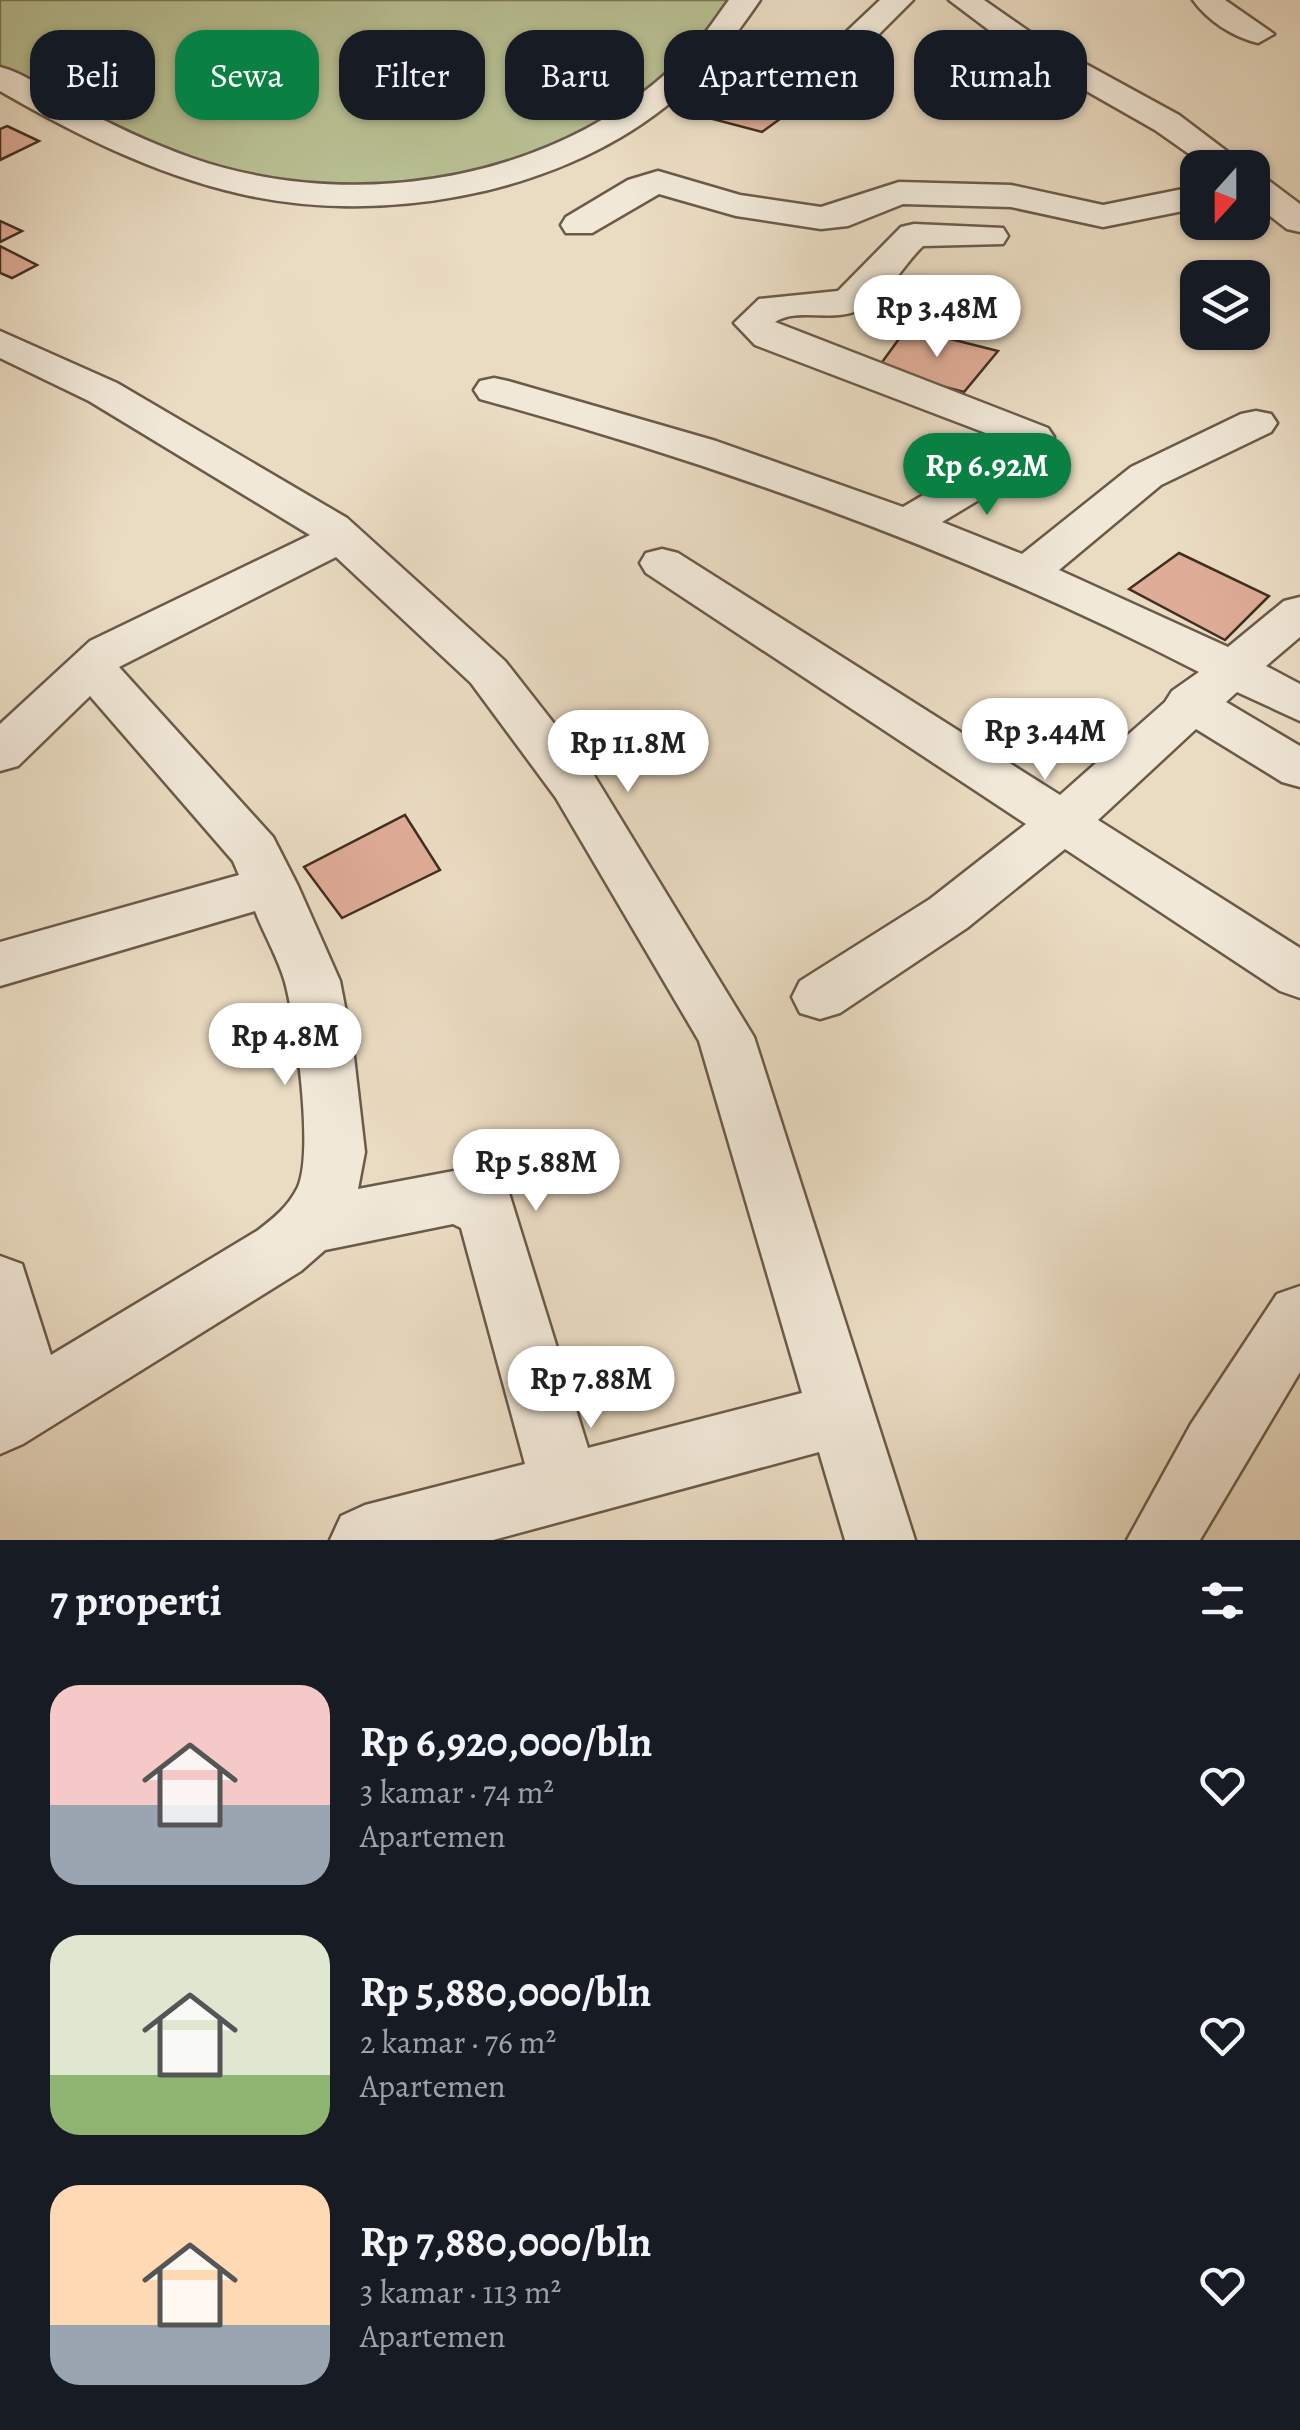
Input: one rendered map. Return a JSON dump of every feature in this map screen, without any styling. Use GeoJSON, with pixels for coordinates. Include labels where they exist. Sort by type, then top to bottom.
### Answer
{"type":"FeatureCollection","features":[{"type":"Feature","properties":{"kind":"street"},"geometry":{"type":"LineString","coordinates":[[0,77],[120,144],[212,176],[326,196],[390,195],[504,172],[599,136],[698,60],[745,0]]}},
{"type":"Feature","properties":{"kind":"street"},"geometry":{"type":"LineString","coordinates":[[867,30],[898,0]]}},
{"type":"Feature","properties":{"kind":"street"},"geometry":{"type":"LineString","coordinates":[[964,0],[1050,58],[1196,137],[1211,150]]}},
{"type":"Feature","properties":{"kind":"street"},"geometry":{"type":"LineString","coordinates":[[1208,0],[1220,13],[1258,34]]}},
{"type":"Feature","properties":{"kind":"street"},"geometry":{"type":"LineString","coordinates":[[579,225],[640,188],[658,182],[736,205],[820,218],[836,218],[899,193],[1004,195],[1102,216],[1180,201]]}},
{"type":"Feature","properties":{"kind":"street"},"geometry":{"type":"LineString","coordinates":[[1270,198],[1300,221]]}},
{"type":"Feature","properties":{"kind":"street"},"geometry":{"type":"LineString","coordinates":[[906,524],[1032,450],[1033,437],[768,336],[754,323],[784,302],[834,306],[852,299],[891,264],[914,235],[990,236]]}},
{"type":"Feature","properties":{"kind":"street"},"geometry":{"type":"LineString","coordinates":[[0,342],[103,392],[342,537],[488,672],[574,785],[726,1037],[880,1540]]}},
{"type":"Feature","properties":{"kind":"street"},"geometry":{"type":"LineString","coordinates":[[494,390],[658,433],[906,524],[1027,573],[1232,668],[1300,704]]}},
{"type":"Feature","properties":{"kind":"street"},"geometry":{"type":"LineString","coordinates":[[1027,573],[1108,503],[1146,476],[1256,423]]}},
{"type":"Feature","properties":{"kind":"street"},"geometry":{"type":"LineString","coordinates":[[0,753],[107,652],[342,537]]}},
{"type":"Feature","properties":{"kind":"street"},"geometry":{"type":"LineString","coordinates":[[662,563],[1300,976]]}},
{"type":"Feature","properties":{"kind":"street"},"geometry":{"type":"LineString","coordinates":[[820,997],[967,900],[1063,822],[1190,704],[1300,612]]}},
{"type":"Feature","properties":{"kind":"street"},"geometry":{"type":"LineString","coordinates":[[0,1284],[16,1412],[279,1252],[308,1226],[328,1188],[335,1152],[325,1048],[312,981],[255,851],[92,667]]}},
{"type":"Feature","properties":{"kind":"street"},"geometry":{"type":"LineString","coordinates":[[1190,704],[1300,769]]}},
{"type":"Feature","properties":{"kind":"street"},"geometry":{"type":"LineString","coordinates":[[0,964],[272,886]]}},
{"type":"Feature","properties":{"kind":"street"},"geometry":{"type":"LineString","coordinates":[[308,1226],[459,1196],[486,1212],[566,1488]]}},
{"type":"Feature","properties":{"kind":"street"},"geometry":{"type":"LineString","coordinates":[[1162,1540],[1215,1447],[1300,1315]]}},
{"type":"Feature","properties":{"kind":"street"},"geometry":{"type":"LineString","coordinates":[[365,1540],[842,1414]]}},
{"type":"Feature","properties":{"kind":"green space"},"geometry":{"type":"Polygon","coordinates":[[[0,0],[742,0],[718,30],[664,30],[664,80],[644,94],[644,30],[505,30],[505,120],[608,120],[564,151],[389,193],[214,174],[100,120],[155,120],[155,30],[30,30],[30,87],[0,73],[0,0]]]}},
{"type":"Feature","properties":{"kind":"building"},"geometry":{"type":"Polygon","coordinates":[[[716,120],[778,120],[762,132],[716,120]]]}},
{"type":"Feature","properties":{"kind":"building"},"geometry":{"type":"Polygon","coordinates":[[[7,126],[39,141],[0,160],[0,129],[7,126]]]}},
{"type":"Feature","properties":{"kind":"building"},"geometry":{"type":"Polygon","coordinates":[[[0,221],[22,231],[0,242],[0,221]]]}},
{"type":"Feature","properties":{"kind":"building"},"geometry":{"type":"Polygon","coordinates":[[[0,246],[37,265],[12,278],[0,273],[0,246]]]}},
{"type":"Feature","properties":{"kind":"building"},"geometry":{"type":"Polygon","coordinates":[[[907,328],[998,351],[964,392],[877,369],[907,328]]]}},
{"type":"Feature","properties":{"kind":"building"},"geometry":{"type":"Polygon","coordinates":[[[1179,553],[1269,596],[1225,640],[1129,589],[1179,553]]]}},
{"type":"Feature","properties":{"kind":"building"},"geometry":{"type":"Polygon","coordinates":[[[405,815],[440,870],[342,918],[304,867],[405,815]]]}}]}
